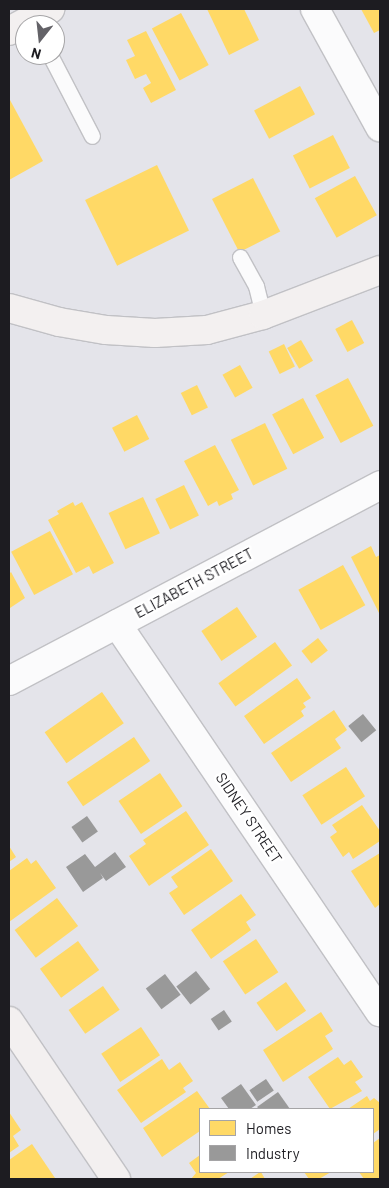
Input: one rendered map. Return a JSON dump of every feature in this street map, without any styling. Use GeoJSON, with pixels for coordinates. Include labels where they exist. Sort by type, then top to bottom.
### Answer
{"type":"FeatureCollection","features":[{"type":"Feature","properties":{"kind":"main road"},"geometry":{"type":"LineString","coordinates":[[9,308],[59,322],[155,333],[207,330],[263,315],[380,270]]}},
{"type":"Feature","properties":{"kind":"main road"},"geometry":{"type":"LineString","coordinates":[[9,1021],[116,1179]]}},
{"type":"Feature","properties":{"kind":"street"},"geometry":{"type":"LineString","coordinates":[[314,9],[380,127]]}},
{"type":"Feature","properties":{"kind":"street","name":"ELIZABETH STREET"},"geometry":{"type":"LineString","coordinates":[[9,681],[380,485]]}},
{"type":"Feature","properties":{"kind":"street","name":"SIDNEY STREET"},"geometry":{"type":"LineString","coordinates":[[117,624],[380,1012]]}},
{"type":"Feature","properties":{"kind":"lane"},"geometry":{"type":"LineString","coordinates":[[55,65],[92,136]]}},
{"type":"Feature","properties":{"kind":"lane"},"geometry":{"type":"LineString","coordinates":[[240,257],[256,286],[263,315]]}},
{"type":"Feature","properties":{"kind":"building: Homes"},"geometry":{"type":"Polygon","coordinates":[[[207,9],[244,9],[259,40],[229,55],[207,9]]]}},
{"type":"Feature","properties":{"kind":"building: Homes"},"geometry":{"type":"Polygon","coordinates":[[[361,9],[380,9],[380,30],[374,33],[361,9]]]}},
{"type":"Feature","properties":{"kind":"building: Homes"},"geometry":{"type":"Polygon","coordinates":[[[181,13],[209,65],[180,81],[152,28],[181,13]]]}},
{"type":"Feature","properties":{"kind":"building: Homes"},"geometry":{"type":"Polygon","coordinates":[[[146,31],[176,90],[151,103],[143,88],[151,83],[146,74],[135,79],[126,60],[135,56],[127,40],[146,31]]]}},
{"type":"Feature","properties":{"kind":"building: Homes"},"geometry":{"type":"Polygon","coordinates":[[[300,86],[315,114],[269,139],[254,110],[300,86]]]}},
{"type":"Feature","properties":{"kind":"building: Homes"},"geometry":{"type":"Polygon","coordinates":[[[9,101],[43,161],[9,180],[9,101]]]}},
{"type":"Feature","properties":{"kind":"building: Homes"},"geometry":{"type":"Polygon","coordinates":[[[333,135],[350,168],[310,188],[293,155],[333,135]]]}},
{"type":"Feature","properties":{"kind":"building: Homes"},"geometry":{"type":"Polygon","coordinates":[[[157,165],[189,231],[117,266],[85,200],[157,165]]]}},
{"type":"Feature","properties":{"kind":"building: Homes"},"geometry":{"type":"Polygon","coordinates":[[[355,176],[377,215],[337,238],[315,198],[355,176]]]}},
{"type":"Feature","properties":{"kind":"building: Homes"},"geometry":{"type":"Polygon","coordinates":[[[253,178],[280,231],[239,252],[212,199],[253,178]]]}},
{"type":"Feature","properties":{"kind":"building: Homes"},"geometry":{"type":"Polygon","coordinates":[[[352,320],[364,343],[347,352],[335,329],[352,320]]]}},
{"type":"Feature","properties":{"kind":"building: Homes"},"geometry":{"type":"Polygon","coordinates":[[[301,340],[313,361],[299,369],[287,348],[301,340]]]}},
{"type":"Feature","properties":{"kind":"building: Homes"},"geometry":{"type":"Polygon","coordinates":[[[284,344],[295,366],[280,374],[269,351],[284,344]]]}},
{"type":"Feature","properties":{"kind":"building: Homes"},"geometry":{"type":"Polygon","coordinates":[[[240,365],[253,388],[235,397],[223,375],[240,365]]]}},
{"type":"Feature","properties":{"kind":"building: Homes"},"geometry":{"type":"Polygon","coordinates":[[[348,378],[373,426],[341,443],[315,395],[348,378]]]}},
{"type":"Feature","properties":{"kind":"building: Homes"},"geometry":{"type":"Polygon","coordinates":[[[197,385],[208,407],[192,415],[181,393],[197,385]]]}},
{"type":"Feature","properties":{"kind":"building: Homes"},"geometry":{"type":"Polygon","coordinates":[[[303,398],[324,438],[293,454],[272,414],[303,398]]]}},
{"type":"Feature","properties":{"kind":"building: Homes"},"geometry":{"type":"Polygon","coordinates":[[[137,415],[149,439],[124,452],[112,428],[137,415]]]}},
{"type":"Feature","properties":{"kind":"building: Homes"},"geometry":{"type":"Polygon","coordinates":[[[265,423],[287,469],[253,485],[231,440],[265,423]]]}},
{"type":"Feature","properties":{"kind":"building: Homes"},"geometry":{"type":"Polygon","coordinates":[[[215,445],[239,490],[231,494],[233,499],[219,506],[217,501],[208,506],[184,461],[215,445]]]}},
{"type":"Feature","properties":{"kind":"building: Homes"},"geometry":{"type":"Polygon","coordinates":[[[184,485],[199,516],[170,530],[155,499],[184,485]]]}},
{"type":"Feature","properties":{"kind":"building: Homes"},"geometry":{"type":"Polygon","coordinates":[[[143,497],[160,533],[125,549],[109,513],[143,497]]]}},
{"type":"Feature","properties":{"kind":"building: Homes"},"geometry":{"type":"Polygon","coordinates":[[[73,502],[75,506],[82,502],[114,563],[93,574],[89,566],[76,573],[48,520],[59,514],[57,511],[73,502]]]}},
{"type":"Feature","properties":{"kind":"building: Homes"},"geometry":{"type":"Polygon","coordinates":[[[50,531],[73,574],[34,595],[11,552],[50,531]]]}},
{"type":"Feature","properties":{"kind":"building: Homes"},"geometry":{"type":"Polygon","coordinates":[[[371,546],[376,557],[380,555],[380,615],[351,557],[371,546]]]}},
{"type":"Feature","properties":{"kind":"building: Homes"},"geometry":{"type":"Polygon","coordinates":[[[343,565],[365,605],[321,630],[298,590],[343,565]]]}},
{"type":"Feature","properties":{"kind":"building: Homes"},"geometry":{"type":"Polygon","coordinates":[[[11,572],[25,598],[10,608],[9,574],[11,572]]]}},
{"type":"Feature","properties":{"kind":"building: Homes"},"geometry":{"type":"Polygon","coordinates":[[[237,607],[257,637],[221,661],[201,631],[237,607]]]}},
{"type":"Feature","properties":{"kind":"building: Homes"},"geometry":{"type":"Polygon","coordinates":[[[318,638],[328,651],[311,664],[301,651],[318,638]]]}},
{"type":"Feature","properties":{"kind":"building: Homes"},"geometry":{"type":"Polygon","coordinates":[[[275,642],[292,665],[235,707],[218,683],[275,642]]]}},
{"type":"Feature","properties":{"kind":"building: Homes"},"geometry":{"type":"Polygon","coordinates":[[[297,678],[311,698],[303,703],[306,707],[301,711],[304,716],[264,744],[244,716],[297,678]]]}},
{"type":"Feature","properties":{"kind":"building: Homes"},"geometry":{"type":"Polygon","coordinates":[[[102,692],[124,723],[66,763],[45,732],[102,692]]]}},
{"type":"Feature","properties":{"kind":"building: Homes"},"geometry":{"type":"Polygon","coordinates":[[[334,710],[347,730],[335,739],[341,748],[291,782],[271,753],[334,710]]]}},
{"type":"Feature","properties":{"kind":"building: Homes"},"geometry":{"type":"Polygon","coordinates":[[[134,737],[150,761],[83,806],[67,782],[134,737]]]}},
{"type":"Feature","properties":{"kind":"building: Homes"},"geometry":{"type":"Polygon","coordinates":[[[346,767],[365,796],[321,825],[302,795],[346,767]]]}},
{"type":"Feature","properties":{"kind":"building: Homes"},"geometry":{"type":"Polygon","coordinates":[[[160,773],[182,806],[141,834],[119,801],[160,773]]]}},
{"type":"Feature","properties":{"kind":"building: Homes"},"geometry":{"type":"Polygon","coordinates":[[[362,805],[380,831],[380,841],[353,859],[349,852],[343,857],[330,837],[337,832],[332,825],[362,805]]]}},
{"type":"Feature","properties":{"kind":"building: Homes"},"geometry":{"type":"Polygon","coordinates":[[[186,811],[209,845],[149,886],[129,856],[146,844],[143,840],[186,811]]]}},
{"type":"Feature","properties":{"kind":"building: Homes"},"geometry":{"type":"Polygon","coordinates":[[[9,846],[16,857],[9,862],[9,846]]]}},
{"type":"Feature","properties":{"kind":"building: Homes"},"geometry":{"type":"Polygon","coordinates":[[[211,849],[233,881],[184,915],[169,893],[178,887],[171,877],[211,849]]]}},
{"type":"Feature","properties":{"kind":"building: Homes"},"geometry":{"type":"Polygon","coordinates":[[[380,853],[380,904],[375,908],[351,871],[380,853]]]}},
{"type":"Feature","properties":{"kind":"building: Homes"},"geometry":{"type":"Polygon","coordinates":[[[27,858],[31,864],[36,860],[56,888],[9,922],[9,871],[27,858]]]}},
{"type":"Feature","properties":{"kind":"building: Homes"},"geometry":{"type":"Polygon","coordinates":[[[241,894],[256,915],[246,922],[251,930],[211,959],[191,930],[241,894]]]}},
{"type":"Feature","properties":{"kind":"building: Homes"},"geometry":{"type":"Polygon","coordinates":[[[57,898],[78,926],[36,958],[15,930],[57,898]]]}},
{"type":"Feature","properties":{"kind":"building: Homes"},"geometry":{"type":"Polygon","coordinates":[[[256,939],[278,972],[245,995],[223,961],[256,939]]]}},
{"type":"Feature","properties":{"kind":"building: Homes"},"geometry":{"type":"Polygon","coordinates":[[[78,941],[99,970],[61,998],[40,969],[78,941]]]}},
{"type":"Feature","properties":{"kind":"building: Homes"},"geometry":{"type":"Polygon","coordinates":[[[286,982],[306,1011],[277,1031],[257,1003],[286,982]]]}},
{"type":"Feature","properties":{"kind":"building: Homes"},"geometry":{"type":"Polygon","coordinates":[[[103,986],[120,1010],[85,1034],[69,1010],[103,986]]]}},
{"type":"Feature","properties":{"kind":"building: Homes"},"geometry":{"type":"Polygon","coordinates":[[[321,1012],[333,1031],[325,1036],[333,1049],[283,1082],[263,1050],[321,1012]]]}},
{"type":"Feature","properties":{"kind":"building: Homes"},"geometry":{"type":"Polygon","coordinates":[[[141,1027],[160,1055],[120,1082],[101,1054],[141,1027]]]}},
{"type":"Feature","properties":{"kind":"building: Homes"},"geometry":{"type":"Polygon","coordinates":[[[338,1057],[344,1065],[351,1060],[363,1077],[355,1082],[362,1091],[329,1108],[308,1077],[338,1057]]]}},
{"type":"Feature","properties":{"kind":"building: Homes"},"geometry":{"type":"Polygon","coordinates":[[[162,1059],[169,1070],[180,1062],[193,1081],[183,1088],[186,1092],[141,1123],[117,1090],[162,1059]]]}},
{"type":"Feature","properties":{"kind":"building: Homes"},"geometry":{"type":"Polygon","coordinates":[[[197,1091],[209,1108],[199,1108],[199,1132],[162,1157],[143,1128],[197,1091]]]}},
{"type":"Feature","properties":{"kind":"building: Homes"},"geometry":{"type":"Polygon","coordinates":[[[367,1096],[370,1101],[374,1098],[380,1103],[380,1129],[374,1133],[374,1108],[349,1108],[367,1096]]]}},
{"type":"Feature","properties":{"kind":"building: Homes"},"geometry":{"type":"Polygon","coordinates":[[[9,1112],[21,1130],[13,1136],[19,1146],[9,1153],[9,1112]]]}},
{"type":"Feature","properties":{"kind":"building: Homes"},"geometry":{"type":"Polygon","coordinates":[[[380,1138],[380,1179],[364,1179],[360,1173],[374,1173],[374,1142],[380,1138]]]}},
{"type":"Feature","properties":{"kind":"building: Homes"},"geometry":{"type":"Polygon","coordinates":[[[32,1144],[55,1178],[9,1179],[9,1160],[32,1144]]]}},
{"type":"Feature","properties":{"kind":"building: Homes"},"geometry":{"type":"Polygon","coordinates":[[[199,1156],[199,1173],[227,1173],[218,1179],[191,1179],[196,1173],[189,1163],[199,1156]]]}},
{"type":"Feature","properties":{"kind":"building: Homes"},"geometry":{"type":"Polygon","coordinates":[[[262,1173],[265,1179],[250,1179],[262,1173]]]}},
{"type":"Feature","properties":{"kind":"building: Homes"},"geometry":{"type":"Polygon","coordinates":[[[305,1173],[329,1173],[319,1179],[309,1179],[305,1173]]]}},
{"type":"Feature","properties":{"kind":"building: Industry"},"geometry":{"type":"Polygon","coordinates":[[[363,714],[376,730],[361,742],[348,726],[363,714]]]}},
{"type":"Feature","properties":{"kind":"building: Industry"},"geometry":{"type":"Polygon","coordinates":[[[87,816],[98,832],[82,842],[71,827],[87,816]]]}},
{"type":"Feature","properties":{"kind":"building: Industry"},"geometry":{"type":"Polygon","coordinates":[[[115,852],[126,867],[106,881],[100,873],[103,878],[83,892],[66,867],[85,854],[95,867],[115,852]]]}},
{"type":"Feature","properties":{"kind":"building: Industry"},"geometry":{"type":"Polygon","coordinates":[[[196,971],[210,989],[190,1005],[176,986],[196,971]]]}},
{"type":"Feature","properties":{"kind":"building: Industry"},"geometry":{"type":"Polygon","coordinates":[[[165,974],[181,995],[161,1009],[146,988],[165,974]]]}},
{"type":"Feature","properties":{"kind":"building: Industry"},"geometry":{"type":"Polygon","coordinates":[[[224,1010],[232,1022],[219,1031],[211,1019],[224,1010]]]}},
{"type":"Feature","properties":{"kind":"building: Industry"},"geometry":{"type":"Polygon","coordinates":[[[266,1079],[274,1091],[257,1102],[249,1090],[266,1079]]]}},
{"type":"Feature","properties":{"kind":"building: Industry"},"geometry":{"type":"Polygon","coordinates":[[[241,1084],[256,1105],[252,1108],[228,1108],[221,1098],[241,1084]]]}},
{"type":"Feature","properties":{"kind":"building: Industry"},"geometry":{"type":"Polygon","coordinates":[[[278,1092],[289,1108],[258,1108],[278,1092]]]}}]}
